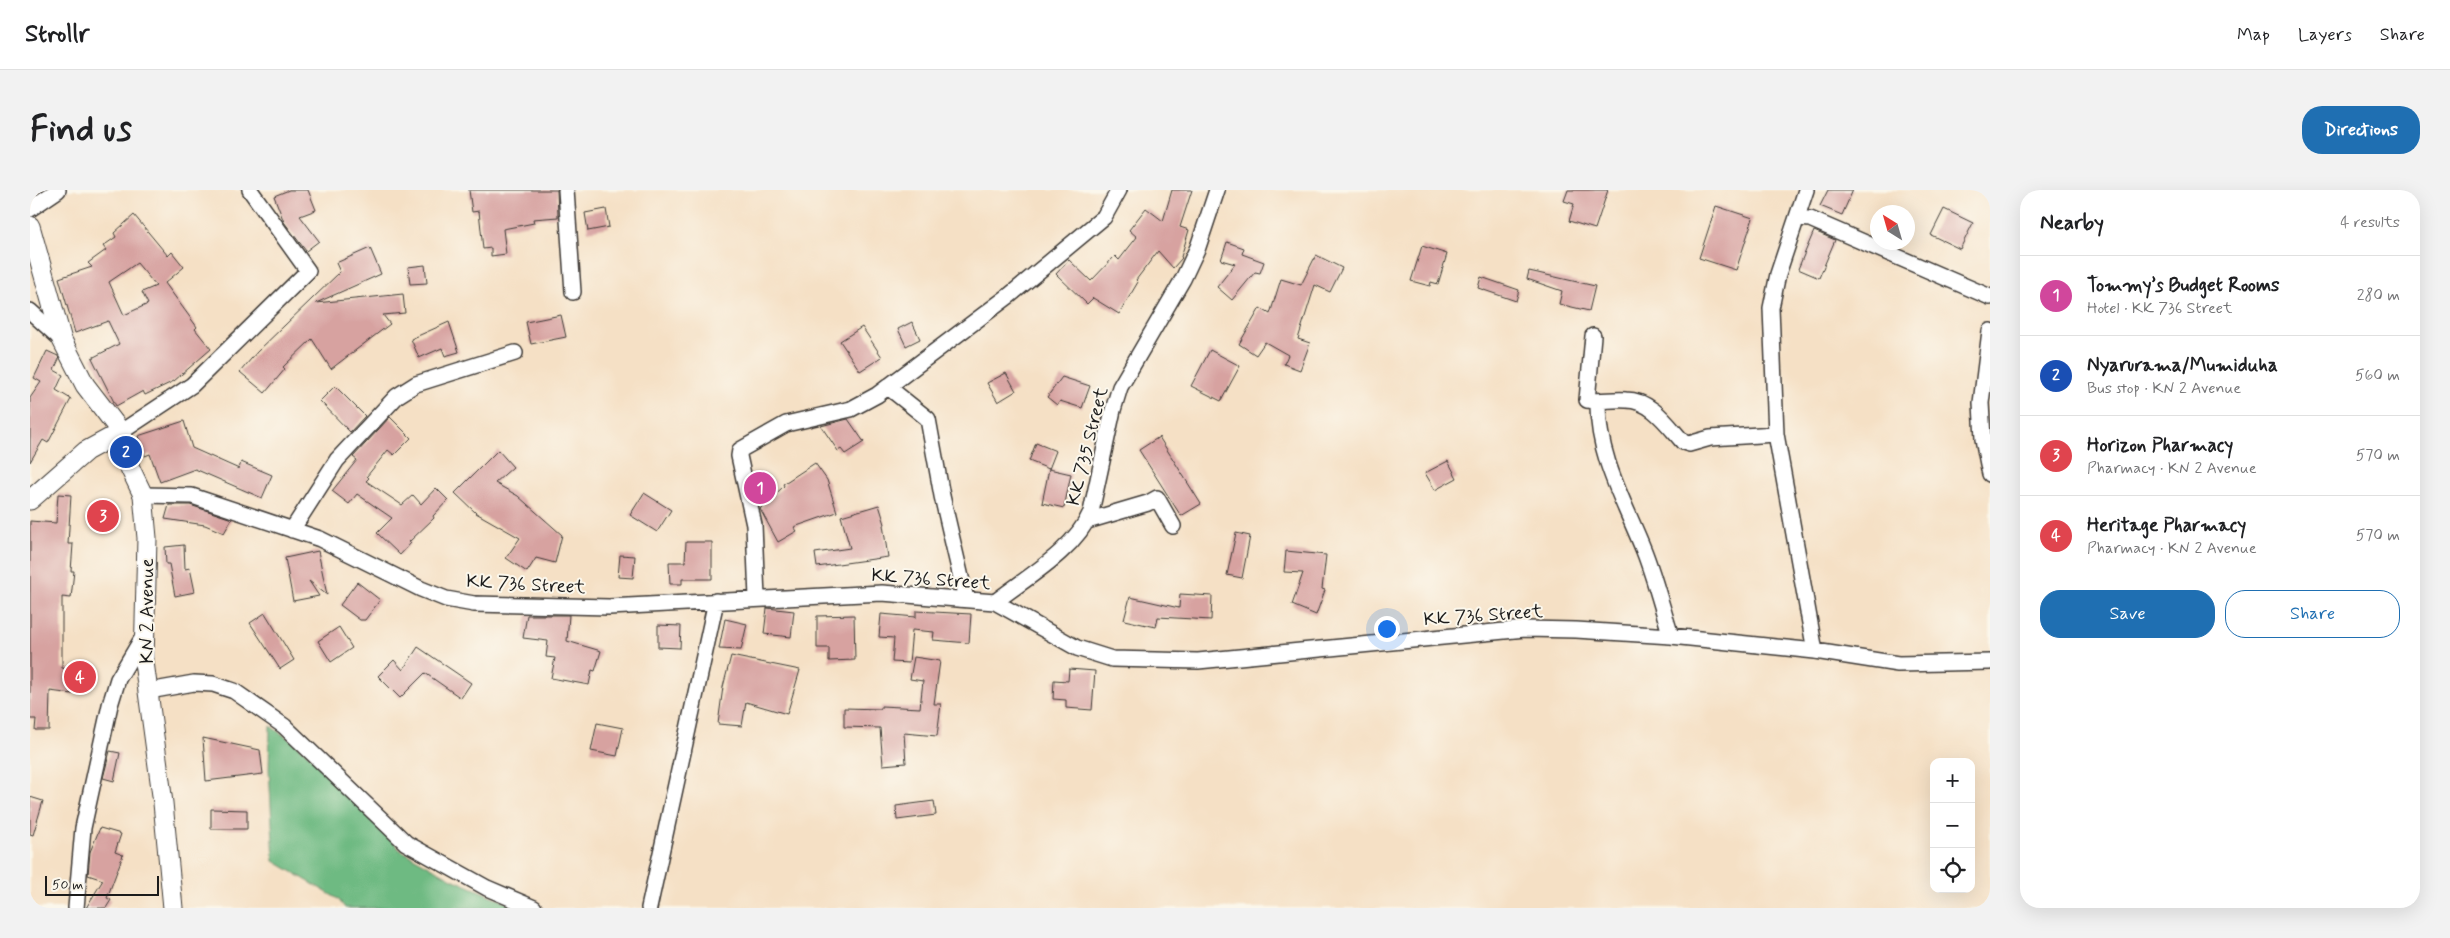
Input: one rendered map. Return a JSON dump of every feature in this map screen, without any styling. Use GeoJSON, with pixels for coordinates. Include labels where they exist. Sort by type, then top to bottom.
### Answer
{"type":"FeatureCollection","features":[{"type":"Feature","properties":{"kind":"main road"},"geometry":{"type":"LineString","coordinates":[[30,226],[62,340],[85,385],[121,432],[86,451],[30,500]]}},
{"type":"Feature","properties":{"kind":"main road","name":"KN 2 Avenue"},"geometry":{"type":"LineString","coordinates":[[121,432],[130,468],[143,495],[147,538],[143,636],[173,908]]}},
{"type":"Feature","properties":{"kind":"street"},"geometry":{"type":"LineString","coordinates":[[30,209],[58,190]]}},
{"type":"Feature","properties":{"kind":"street"},"geometry":{"type":"LineString","coordinates":[[121,432],[192,386],[308,271],[250,190]]}},
{"type":"Feature","properties":{"kind":"street"},"geometry":{"type":"LineString","coordinates":[[566,190],[573,292]]}},
{"type":"Feature","properties":{"kind":"street"},"geometry":{"type":"LineString","coordinates":[[757,598],[754,525],[739,456],[740,450],[786,424],[852,409],[888,386],[1010,295],[1097,223],[1104,216],[1119,190]]}},
{"type":"Feature","properties":{"kind":"street","name":"KK 735 Street"},"geometry":{"type":"LineString","coordinates":[[995,602],[1070,543],[1084,528],[1097,487],[1120,386],[1183,279],[1198,247],[1217,190]]}},
{"type":"Feature","properties":{"kind":"street"},"geometry":{"type":"LineString","coordinates":[[1806,190],[1778,274],[1771,308],[1776,434],[1815,651]]}},
{"type":"Feature","properties":{"kind":"street"},"geometry":{"type":"LineString","coordinates":[[1798,218],[1810,219],[1990,297]]}},
{"type":"Feature","properties":{"kind":"street"},"geometry":{"type":"LineString","coordinates":[[30,311],[62,340]]}},
{"type":"Feature","properties":{"kind":"street"},"geometry":{"type":"LineString","coordinates":[[1990,331],[1981,402],[1983,439],[1990,474]]}},
{"type":"Feature","properties":{"kind":"street"},"geometry":{"type":"LineString","coordinates":[[1593,336],[1587,400],[1598,402],[1628,400],[1651,407],[1683,442],[1689,444],[1710,438],[1776,434]]}},
{"type":"Feature","properties":{"kind":"street"},"geometry":{"type":"LineString","coordinates":[[292,530],[337,460],[397,396],[416,384],[515,353]]}},
{"type":"Feature","properties":{"kind":"street"},"geometry":{"type":"LineString","coordinates":[[888,386],[928,419],[942,496],[966,599]]}},
{"type":"Feature","properties":{"kind":"street"},"geometry":{"type":"LineString","coordinates":[[1598,402],[1598,418],[1611,477],[1644,552],[1671,636]]}},
{"type":"Feature","properties":{"kind":"street","name":"KK 736 Street"},"geometry":{"type":"LineString","coordinates":[[143,495],[192,496],[320,539],[421,589],[446,599],[474,604],[609,607],[882,593],[966,599],[995,602],[1077,648],[1112,659],[1198,661],[1525,629],[1671,636],[1815,651],[1898,664],[1990,662]]}},
{"type":"Feature","properties":{"kind":"street"},"geometry":{"type":"LineString","coordinates":[[1087,521],[1148,503],[1157,498],[1173,526]]}},
{"type":"Feature","properties":{"kind":"street"},"geometry":{"type":"LineString","coordinates":[[649,908],[716,601]]}},
{"type":"Feature","properties":{"kind":"street"},"geometry":{"type":"LineString","coordinates":[[76,908],[84,828],[110,705],[118,679],[143,636]]}},
{"type":"Feature","properties":{"kind":"street"},"geometry":{"type":"LineString","coordinates":[[149,691],[194,683],[213,684],[234,691],[284,726],[406,843],[486,888],[534,908]]}},
{"type":"Feature","properties":{"kind":"green space"},"geometry":{"type":"Polygon","coordinates":[[[270,726],[294,742],[373,811],[399,849],[452,879],[519,908],[345,908],[338,899],[274,861],[269,769],[270,726]]]}},
{"type":"Feature","properties":{"kind":"building"},"geometry":{"type":"Polygon","coordinates":[[[289,190],[308,190],[316,210],[300,216],[319,241],[306,251],[284,222],[274,196],[289,190]]]}},
{"type":"Feature","properties":{"kind":"building"},"geometry":{"type":"Polygon","coordinates":[[[469,190],[557,190],[558,217],[533,219],[534,223],[503,229],[506,254],[491,256],[491,248],[483,249],[479,211],[472,212],[469,190]]]}},
{"type":"Feature","properties":{"kind":"building"},"geometry":{"type":"Polygon","coordinates":[[[1172,190],[1192,190],[1180,227],[1189,230],[1182,258],[1173,268],[1158,251],[1136,280],[1138,282],[1119,314],[1093,298],[1087,304],[1056,274],[1069,260],[1091,281],[1115,256],[1119,260],[1137,237],[1129,230],[1146,208],[1163,221],[1172,190]]]}},
{"type":"Feature","properties":{"kind":"building"},"geometry":{"type":"Polygon","coordinates":[[[1568,190],[1608,190],[1595,229],[1569,221],[1574,204],[1564,201],[1568,190]]]}},
{"type":"Feature","properties":{"kind":"building"},"geometry":{"type":"Polygon","coordinates":[[[1828,190],[1853,190],[1842,215],[1820,206],[1828,190]]]}},
{"type":"Feature","properties":{"kind":"building"},"geometry":{"type":"Polygon","coordinates":[[[1716,206],[1753,218],[1736,270],[1699,258],[1716,206]]]}},
{"type":"Feature","properties":{"kind":"building"},"geometry":{"type":"Polygon","coordinates":[[[606,209],[609,227],[588,231],[585,213],[606,209]]]}},
{"type":"Feature","properties":{"kind":"building"},"geometry":{"type":"Polygon","coordinates":[[[1944,209],[1973,223],[1960,249],[1931,235],[1944,209]]]}},
{"type":"Feature","properties":{"kind":"building"},"geometry":{"type":"Polygon","coordinates":[[[134,215],[168,256],[172,252],[184,267],[165,283],[197,327],[195,329],[211,349],[174,381],[145,395],[143,391],[116,406],[92,358],[119,344],[108,321],[75,333],[59,278],[92,267],[88,263],[106,250],[103,246],[116,237],[114,233],[134,215]],[[137,263],[109,282],[124,315],[148,304],[142,292],[156,286],[137,263]]]}},
{"type":"Feature","properties":{"kind":"building"},"geometry":{"type":"Polygon","coordinates":[[[1814,231],[1835,240],[1819,278],[1798,269],[1814,231]]]}},
{"type":"Feature","properties":{"kind":"building"},"geometry":{"type":"Polygon","coordinates":[[[1227,242],[1244,248],[1242,254],[1264,262],[1260,273],[1255,272],[1232,300],[1217,287],[1235,264],[1221,260],[1227,242]]]}},
{"type":"Feature","properties":{"kind":"building"},"geometry":{"type":"Polygon","coordinates":[[[1422,246],[1447,254],[1438,284],[1431,282],[1430,286],[1411,281],[1422,246]]]}},
{"type":"Feature","properties":{"kind":"building"},"geometry":{"type":"Polygon","coordinates":[[[370,248],[381,274],[316,303],[403,294],[405,313],[383,315],[390,324],[331,369],[312,339],[283,367],[285,369],[265,393],[240,372],[257,352],[340,272],[336,263],[370,248]]]}},
{"type":"Feature","properties":{"kind":"building"},"geometry":{"type":"Polygon","coordinates":[[[1316,255],[1342,268],[1330,292],[1315,285],[1298,339],[1310,343],[1300,370],[1284,364],[1288,355],[1265,342],[1256,355],[1239,344],[1260,308],[1270,314],[1281,279],[1301,285],[1316,255]]]}},
{"type":"Feature","properties":{"kind":"building"},"geometry":{"type":"Polygon","coordinates":[[[425,265],[427,283],[410,284],[408,267],[425,265]]]}},
{"type":"Feature","properties":{"kind":"building"},"geometry":{"type":"Polygon","coordinates":[[[1529,271],[1595,286],[1589,311],[1559,304],[1562,291],[1527,279],[1529,271]]]}},
{"type":"Feature","properties":{"kind":"building"},"geometry":{"type":"Polygon","coordinates":[[[1481,277],[1519,290],[1516,301],[1478,288],[1481,277]]]}},
{"type":"Feature","properties":{"kind":"building"},"geometry":{"type":"Polygon","coordinates":[[[561,315],[566,337],[531,344],[526,322],[561,315]]]}},
{"type":"Feature","properties":{"kind":"building"},"geometry":{"type":"Polygon","coordinates":[[[449,322],[459,352],[445,356],[442,348],[419,358],[411,339],[449,322]]]}},
{"type":"Feature","properties":{"kind":"building"},"geometry":{"type":"Polygon","coordinates":[[[912,322],[920,339],[906,346],[898,329],[912,322]]]}},
{"type":"Feature","properties":{"kind":"building"},"geometry":{"type":"Polygon","coordinates":[[[862,327],[882,357],[860,371],[840,341],[862,327]]]}},
{"type":"Feature","properties":{"kind":"building"},"geometry":{"type":"Polygon","coordinates":[[[1210,350],[1240,366],[1221,401],[1191,386],[1210,350]]]}},
{"type":"Feature","properties":{"kind":"building"},"geometry":{"type":"Polygon","coordinates":[[[47,351],[58,356],[59,359],[54,370],[63,375],[56,390],[71,399],[48,443],[43,440],[30,462],[30,398],[41,382],[34,378],[47,351]]]}},
{"type":"Feature","properties":{"kind":"building"},"geometry":{"type":"Polygon","coordinates":[[[1006,373],[1016,391],[998,402],[987,383],[1006,373]]]}},
{"type":"Feature","properties":{"kind":"building"},"geometry":{"type":"Polygon","coordinates":[[[1062,377],[1090,386],[1082,408],[1060,401],[1057,405],[1047,397],[1062,377]]]}},
{"type":"Feature","properties":{"kind":"building"},"geometry":{"type":"Polygon","coordinates":[[[335,386],[365,416],[350,432],[320,401],[335,386]]]}},
{"type":"Feature","properties":{"kind":"building"},"geometry":{"type":"Polygon","coordinates":[[[390,417],[411,438],[394,455],[388,450],[367,476],[369,478],[366,481],[402,505],[413,495],[421,504],[436,488],[448,500],[433,516],[434,518],[409,542],[411,543],[400,555],[377,533],[392,518],[357,494],[349,504],[332,491],[357,460],[353,457],[390,417]]]}},
{"type":"Feature","properties":{"kind":"building"},"geometry":{"type":"Polygon","coordinates":[[[848,419],[864,442],[845,454],[841,449],[838,451],[821,426],[848,419]]]}},
{"type":"Feature","properties":{"kind":"building"},"geometry":{"type":"Polygon","coordinates":[[[184,421],[192,448],[239,469],[241,462],[272,475],[262,498],[195,469],[160,482],[150,454],[145,456],[138,436],[184,421]]]}},
{"type":"Feature","properties":{"kind":"building"},"geometry":{"type":"Polygon","coordinates":[[[1159,437],[1201,504],[1181,516],[1139,450],[1159,437]]]}},
{"type":"Feature","properties":{"kind":"building"},"geometry":{"type":"Polygon","coordinates":[[[1036,443],[1056,451],[1049,469],[1029,461],[1036,443]]]}},
{"type":"Feature","properties":{"kind":"building"},"geometry":{"type":"Polygon","coordinates":[[[498,450],[513,467],[495,483],[518,496],[562,535],[555,563],[536,558],[527,572],[506,558],[520,538],[476,513],[455,493],[498,450]]]}},
{"type":"Feature","properties":{"kind":"building"},"geometry":{"type":"Polygon","coordinates":[[[1448,461],[1457,478],[1435,490],[1425,473],[1448,461]]]}},
{"type":"Feature","properties":{"kind":"building"},"geometry":{"type":"Polygon","coordinates":[[[815,463],[827,480],[837,512],[794,527],[797,531],[778,542],[760,509],[784,486],[783,484],[815,463]]]}},
{"type":"Feature","properties":{"kind":"building"},"geometry":{"type":"Polygon","coordinates":[[[1049,469],[1071,474],[1064,508],[1042,503],[1049,469]]]}},
{"type":"Feature","properties":{"kind":"building"},"geometry":{"type":"Polygon","coordinates":[[[644,493],[671,510],[657,532],[630,515],[644,493]]]}},
{"type":"Feature","properties":{"kind":"building"},"geometry":{"type":"Polygon","coordinates":[[[58,494],[71,495],[68,544],[73,544],[71,571],[74,571],[71,598],[62,597],[62,668],[77,670],[73,694],[50,691],[49,730],[35,730],[36,719],[30,719],[30,521],[56,523],[58,494]]]}},
{"type":"Feature","properties":{"kind":"building"},"geometry":{"type":"Polygon","coordinates":[[[169,505],[190,505],[232,519],[224,533],[205,525],[165,519],[169,505]]]}},
{"type":"Feature","properties":{"kind":"building"},"geometry":{"type":"Polygon","coordinates":[[[879,505],[885,524],[883,525],[888,557],[817,567],[815,553],[850,548],[841,516],[879,505]]]}},
{"type":"Feature","properties":{"kind":"building"},"geometry":{"type":"Polygon","coordinates":[[[1236,533],[1250,536],[1242,578],[1227,575],[1236,533]]]}},
{"type":"Feature","properties":{"kind":"building"},"geometry":{"type":"Polygon","coordinates":[[[686,542],[712,542],[712,579],[682,579],[682,584],[670,584],[669,562],[685,562],[686,542]]]}},
{"type":"Feature","properties":{"kind":"building"},"geometry":{"type":"Polygon","coordinates":[[[184,545],[185,569],[190,568],[195,592],[175,596],[169,564],[166,564],[165,547],[184,545]]]}},
{"type":"Feature","properties":{"kind":"building"},"geometry":{"type":"Polygon","coordinates":[[[318,551],[327,595],[309,581],[319,596],[293,601],[285,558],[318,551]]]}},
{"type":"Feature","properties":{"kind":"building"},"geometry":{"type":"Polygon","coordinates":[[[1286,551],[1326,555],[1322,589],[1325,590],[1316,615],[1292,605],[1303,573],[1284,572],[1286,551]]]}},
{"type":"Feature","properties":{"kind":"building"},"geometry":{"type":"Polygon","coordinates":[[[620,555],[635,556],[633,578],[618,577],[620,555]]]}},
{"type":"Feature","properties":{"kind":"building"},"geometry":{"type":"Polygon","coordinates":[[[357,582],[380,600],[365,620],[360,620],[340,605],[357,582]]]}},
{"type":"Feature","properties":{"kind":"building"},"geometry":{"type":"Polygon","coordinates":[[[1180,594],[1212,596],[1211,620],[1158,617],[1156,627],[1124,620],[1130,597],[1179,608],[1180,594]]]}},
{"type":"Feature","properties":{"kind":"building"},"geometry":{"type":"Polygon","coordinates":[[[767,608],[794,611],[791,637],[764,634],[767,608]]]}},
{"type":"Feature","properties":{"kind":"building"},"geometry":{"type":"Polygon","coordinates":[[[916,611],[971,614],[969,643],[933,640],[934,632],[912,630],[909,663],[892,662],[894,638],[879,637],[881,614],[916,617],[916,611]]]}},
{"type":"Feature","properties":{"kind":"building"},"geometry":{"type":"Polygon","coordinates":[[[265,613],[294,660],[280,669],[250,623],[265,613]]]}},
{"type":"Feature","properties":{"kind":"building"},"geometry":{"type":"Polygon","coordinates":[[[527,615],[569,615],[567,641],[601,651],[595,671],[592,670],[589,685],[551,678],[555,658],[546,657],[548,641],[523,638],[527,615]]]}},
{"type":"Feature","properties":{"kind":"building"},"geometry":{"type":"Polygon","coordinates":[[[854,615],[855,660],[829,661],[829,648],[817,648],[817,616],[854,615]]]}},
{"type":"Feature","properties":{"kind":"building"},"geometry":{"type":"Polygon","coordinates":[[[725,619],[747,624],[741,650],[719,649],[725,619]]]}},
{"type":"Feature","properties":{"kind":"building"},"geometry":{"type":"Polygon","coordinates":[[[658,625],[681,626],[680,648],[658,647],[658,625]]]}},
{"type":"Feature","properties":{"kind":"building"},"geometry":{"type":"Polygon","coordinates":[[[339,627],[352,648],[331,662],[318,641],[339,627]]]}},
{"type":"Feature","properties":{"kind":"building"},"geometry":{"type":"Polygon","coordinates":[[[418,647],[471,683],[461,698],[425,673],[400,698],[378,676],[394,660],[403,670],[418,647]]]}},
{"type":"Feature","properties":{"kind":"building"},"geometry":{"type":"Polygon","coordinates":[[[731,656],[800,670],[787,714],[746,702],[742,726],[718,724],[723,687],[731,656]]]}},
{"type":"Feature","properties":{"kind":"building"},"geometry":{"type":"Polygon","coordinates":[[[914,657],[940,661],[934,704],[941,704],[937,736],[904,733],[906,763],[883,765],[880,728],[844,727],[844,708],[881,709],[881,706],[920,708],[923,681],[910,679],[914,657]]]}},
{"type":"Feature","properties":{"kind":"building"},"geometry":{"type":"Polygon","coordinates":[[[1069,669],[1095,671],[1092,710],[1066,708],[1066,700],[1053,699],[1054,680],[1068,681],[1069,669]]]}},
{"type":"Feature","properties":{"kind":"building"},"geometry":{"type":"Polygon","coordinates":[[[597,723],[623,728],[617,756],[591,751],[597,723]]]}},
{"type":"Feature","properties":{"kind":"building"},"geometry":{"type":"Polygon","coordinates":[[[203,738],[260,750],[263,774],[206,781],[203,738]]]}},
{"type":"Feature","properties":{"kind":"building"},"geometry":{"type":"Polygon","coordinates":[[[110,751],[120,753],[114,781],[103,778],[110,751]]]}},
{"type":"Feature","properties":{"kind":"building"},"geometry":{"type":"Polygon","coordinates":[[[30,797],[43,801],[33,835],[30,834],[30,797]]]}},
{"type":"Feature","properties":{"kind":"building"},"geometry":{"type":"Polygon","coordinates":[[[934,801],[936,815],[897,820],[896,806],[934,801]]]}},
{"type":"Feature","properties":{"kind":"building"},"geometry":{"type":"Polygon","coordinates":[[[211,809],[247,810],[247,829],[211,829],[211,809]]]}},
{"type":"Feature","properties":{"kind":"building"},"geometry":{"type":"Polygon","coordinates":[[[100,828],[121,834],[115,852],[123,855],[107,898],[111,900],[106,908],[86,908],[103,880],[88,875],[90,852],[100,828]]]}},
{"type":"Feature","properties":{"kind":"place","name":"Nyarurama/Mumiduha"},"geometry":{"type":"Point","coordinates":[126,452]}},
{"type":"Feature","properties":{"kind":"place","name":"Tommy’s Budget Rooms"},"geometry":{"type":"Point","coordinates":[760,488]}},
{"type":"Feature","properties":{"kind":"place","name":"Horizon Pharmacy"},"geometry":{"type":"Point","coordinates":[103,516]}},
{"type":"Feature","properties":{"kind":"place","name":"Heritage Pharmacy"},"geometry":{"type":"Point","coordinates":[80,677]}}]}
